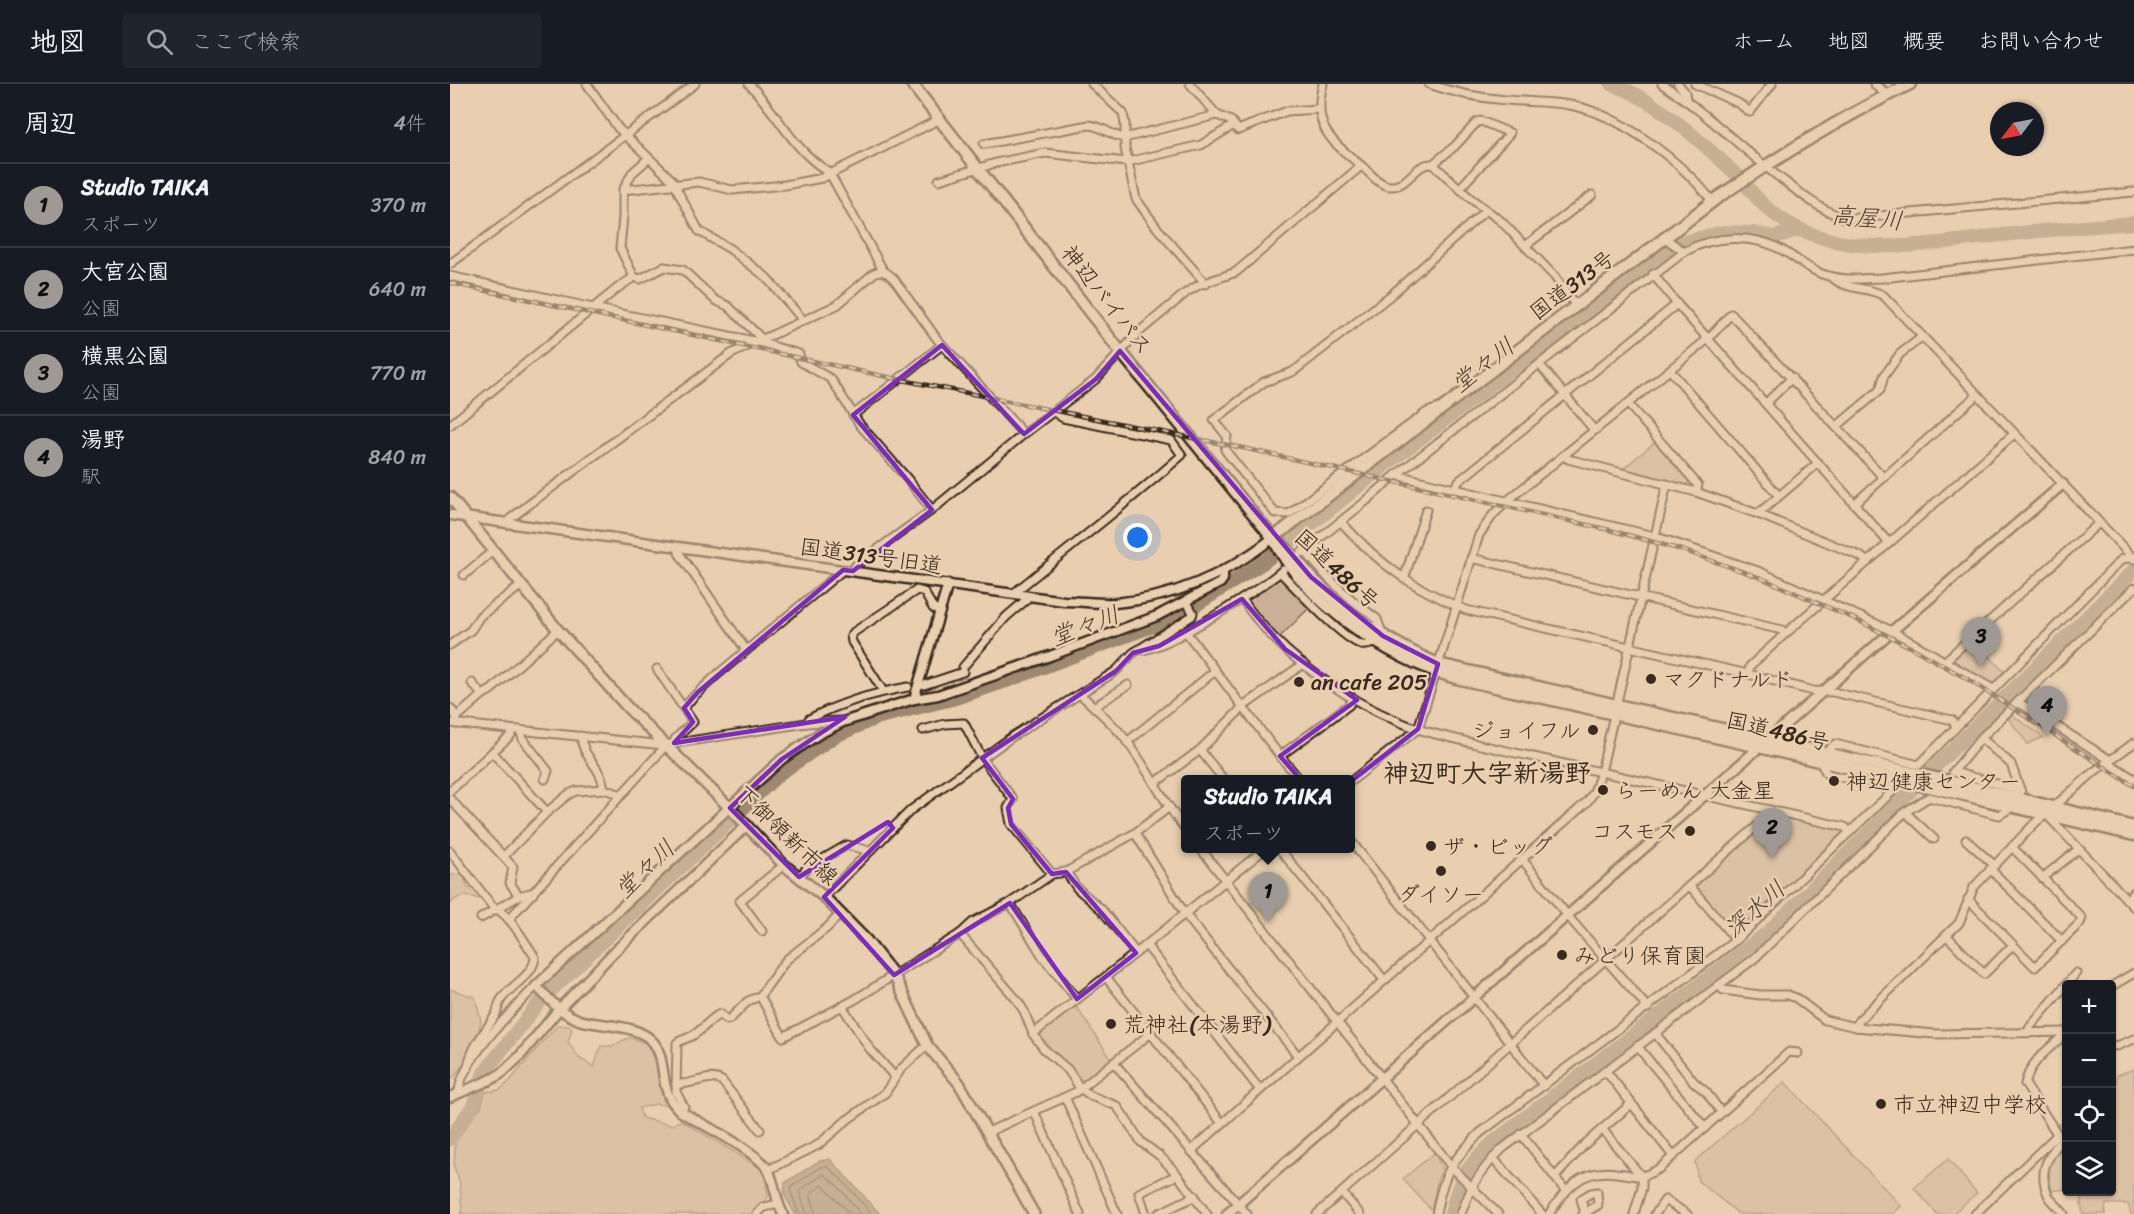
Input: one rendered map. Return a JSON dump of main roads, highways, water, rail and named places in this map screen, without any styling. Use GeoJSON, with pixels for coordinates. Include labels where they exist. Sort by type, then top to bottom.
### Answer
{"type":"FeatureCollection","features":[{"type":"Feature","properties":{"kind":"highway","name":"神辺バイパス"},"geometry":{"type":"LineString","coordinates":[[912,84],[1120,351],[1280,546]]}},
{"type":"Feature","properties":{"kind":"highway","name":"国道313号"},"geometry":{"type":"LineString","coordinates":[[1280,546],[1447,406],[1576,306],[1668,240],[1715,200],[1763,167],[1846,116],[1910,84]]}},
{"type":"Feature","properties":{"kind":"highway","name":"国道486号"},"geometry":{"type":"LineString","coordinates":[[1280,546],[1306,585],[1340,615],[1379,639],[1437,668],[1911,778],[2023,795],[2049,810],[2134,835]]}},
{"type":"Feature","properties":{"kind":"highway","name":"国道486号"},"geometry":{"type":"LineString","coordinates":[[1935,783],[2014,806],[2049,810],[2134,827]]}},
{"type":"Feature","properties":{"kind":"main road","name":"下御領新市線"},"geometry":{"type":"LineString","coordinates":[[450,497],[558,630],[664,745],[673,748],[784,865],[824,897],[867,941],[894,975],[927,1045],[959,1083],[1035,1214]]}},
{"type":"Feature","properties":{"kind":"water"},"geometry":{"type":"Polygon","coordinates":[[[830,1159],[880,1214],[795,1214],[784,1194],[785,1183],[819,1161],[830,1159]]]}},
{"type":"Feature","properties":{"kind":"waterway","name":"高屋川"},"geometry":{"type":"LineString","coordinates":[[1611,84],[1627,90],[1662,111],[1726,165],[1766,207],[1791,225],[1819,237],[1849,244],[1911,245],[2134,223]]}},
{"type":"Feature","properties":{"kind":"waterway","name":"堂々川"},"geometry":{"type":"LineString","coordinates":[[450,1139],[473,1106],[484,1073],[541,1000],[779,774],[835,736],[876,718],[952,699],[1012,679],[1183,613],[1264,562],[1383,467],[1670,249],[1680,243],[1723,232],[1754,233],[1774,237],[1799,230]]}},
{"type":"Feature","properties":{"kind":"waterway","name":"深水川"},"geometry":{"type":"LineString","coordinates":[[1451,1214],[1461,1180],[1487,1148],[1768,932],[2134,570]]}},
{"type":"Feature","properties":{"kind":"railway"},"geometry":{"type":"LineString","coordinates":[[450,283],[897,379],[1243,448],[1610,530],[1682,550],[1761,578],[1855,619],[1916,650],[1969,680],[2134,786]]}},
{"type":"Feature","properties":{"kind":"place","name":"横黒公園"},"geometry":{"type":"Point","coordinates":[1981,667]}},
{"type":"Feature","properties":{"kind":"place","name":"マクドナルド"},"geometry":{"type":"Point","coordinates":[1651,679]}},
{"type":"Feature","properties":{"kind":"place","name":"an cafe 205"},"geometry":{"type":"Point","coordinates":[1299,682]}},
{"type":"Feature","properties":{"kind":"place","name":"ジョイフル"},"geometry":{"type":"Point","coordinates":[1593,730]}},
{"type":"Feature","properties":{"kind":"place","name":"湯野"},"geometry":{"type":"Point","coordinates":[2047,736]}},
{"type":"Feature","properties":{"kind":"place","name":"神辺健康センター"},"geometry":{"type":"Point","coordinates":[1834,781]}},
{"type":"Feature","properties":{"kind":"place","name":"らーめん 大金星"},"geometry":{"type":"Point","coordinates":[1603,790]}},
{"type":"Feature","properties":{"kind":"place","name":"コスモス"},"geometry":{"type":"Point","coordinates":[1690,831]}},
{"type":"Feature","properties":{"kind":"place","name":"ザ・ビッグ"},"geometry":{"type":"Point","coordinates":[1431,846]}},
{"type":"Feature","properties":{"kind":"place","name":"大宮公園"},"geometry":{"type":"Point","coordinates":[1772,858]}},
{"type":"Feature","properties":{"kind":"place","name":"ダイソー"},"geometry":{"type":"Point","coordinates":[1441,871]}},
{"type":"Feature","properties":{"kind":"place","name":"Studio TAIKA"},"geometry":{"type":"Point","coordinates":[1268,922]}},
{"type":"Feature","properties":{"kind":"place","name":"みどり保育園"},"geometry":{"type":"Point","coordinates":[1562,955]}},
{"type":"Feature","properties":{"kind":"place","name":"荒神社(本湯野)"},"geometry":{"type":"Point","coordinates":[1111,1024]}},
{"type":"Feature","properties":{"kind":"place","name":"市立神辺中学校"},"geometry":{"type":"Point","coordinates":[1881,1104]}},
{"type":"Feature","properties":{"kind":"district","name":"神辺町大字新湯野"},"geometry":{"type":"Point","coordinates":[1487,773]}}]}
